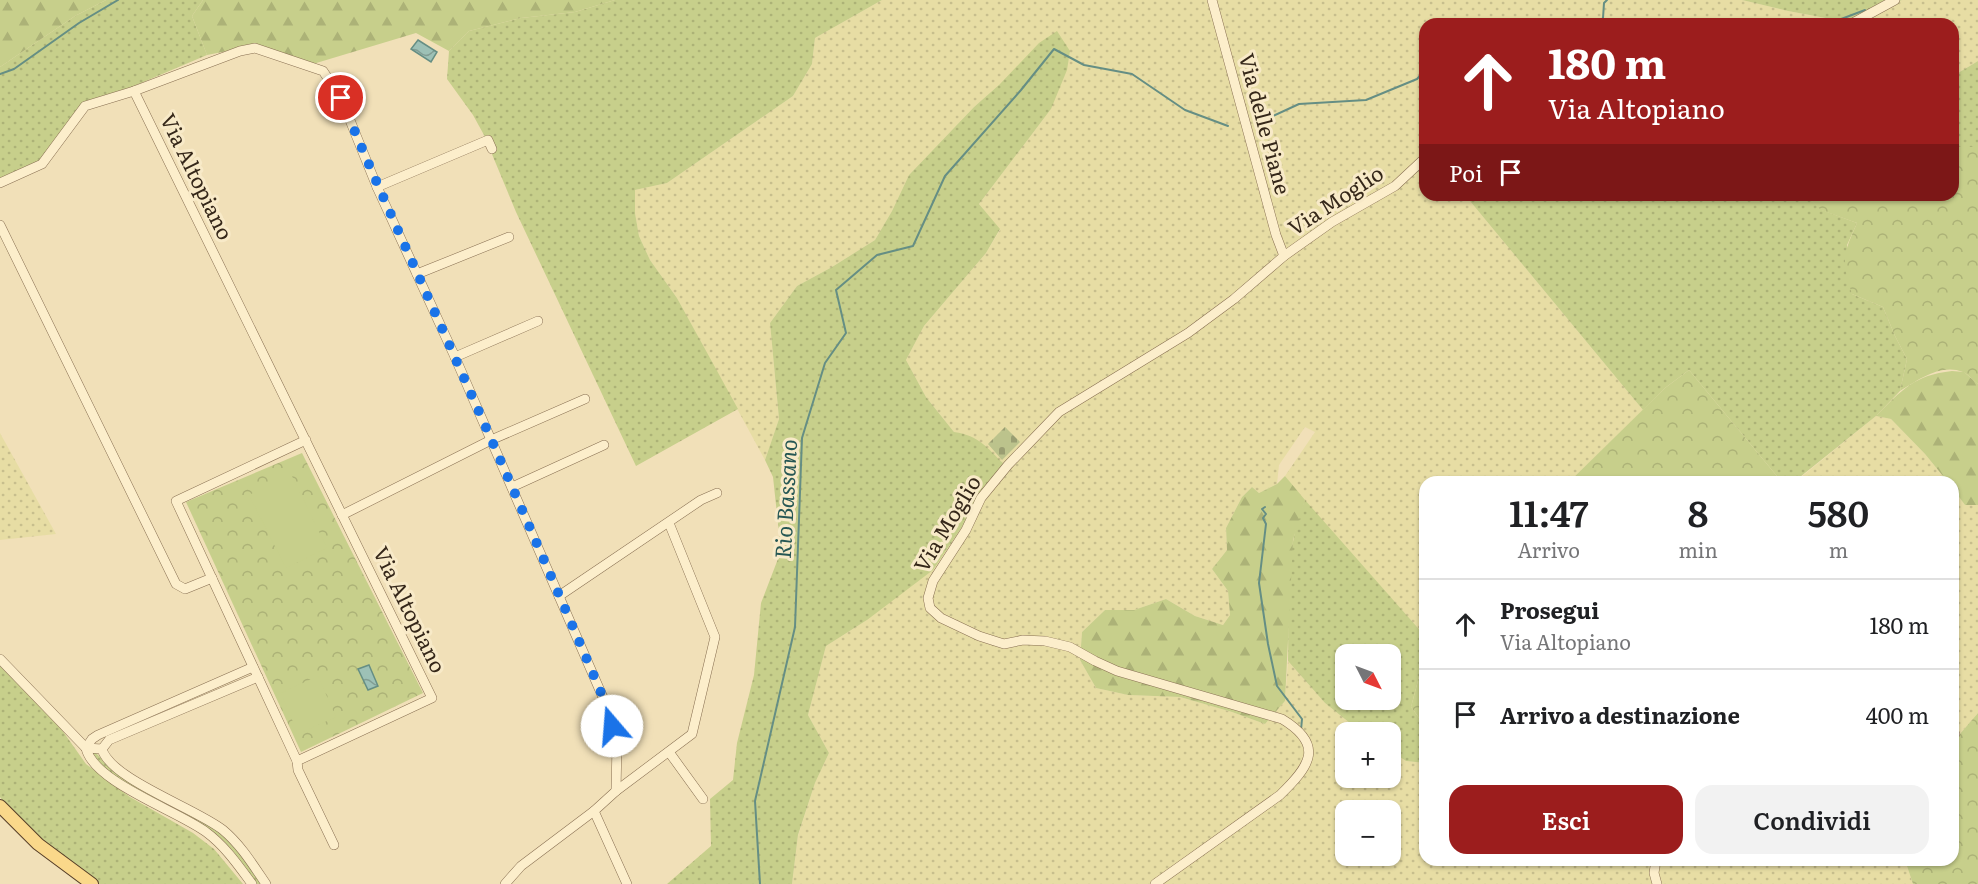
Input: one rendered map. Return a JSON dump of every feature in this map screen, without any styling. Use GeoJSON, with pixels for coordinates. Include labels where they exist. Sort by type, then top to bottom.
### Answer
{"type":"FeatureCollection","features":[{"type":"Feature","properties":{"kind":"main road"},"geometry":{"type":"LineString","coordinates":[[0,806],[38,844],[92,884]]}},
{"type":"Feature","properties":{"kind":"street","name":"Via delle Piane"},"geometry":{"type":"LineString","coordinates":[[1212,0],[1276,236],[1284,256]]}},
{"type":"Feature","properties":{"kind":"street"},"geometry":{"type":"LineString","coordinates":[[1862,18],[1895,0]]}},
{"type":"Feature","properties":{"kind":"street"},"geometry":{"type":"LineString","coordinates":[[0,183],[42,164],[85,106],[134,91],[240,51],[255,48],[323,71],[341,98],[377,187],[492,440],[608,709],[617,744],[616,791]]}},
{"type":"Feature","properties":{"kind":"street","name":"Via Altopiano"},"geometry":{"type":"LineString","coordinates":[[134,91],[432,698],[297,761]]}},
{"type":"Feature","properties":{"kind":"street"},"geometry":{"type":"LineString","coordinates":[[377,187],[488,140],[492,149]]}},
{"type":"Feature","properties":{"kind":"street","name":"Via Moglio"},"geometry":{"type":"LineString","coordinates":[[1155,884],[1280,795],[1297,778],[1307,761],[1309,751],[1302,734],[1282,719],[1117,670],[1070,647],[1045,641],[1023,640],[1004,644],[979,636],[941,618],[930,608],[928,598],[933,581],[966,530],[981,498],[1008,465],[1059,412],[1188,333],[1234,299],[1284,256],[1332,222],[1395,186],[1419,164]]}},
{"type":"Feature","properties":{"kind":"street"},"geometry":{"type":"LineString","coordinates":[[0,225],[176,584],[185,589],[212,578]]}},
{"type":"Feature","properties":{"kind":"street"},"geometry":{"type":"LineString","coordinates":[[417,274],[509,237]]}},
{"type":"Feature","properties":{"kind":"street"},"geometry":{"type":"LineString","coordinates":[[455,357],[538,321]]}},
{"type":"Feature","properties":{"kind":"street"},"geometry":{"type":"LineString","coordinates":[[342,514],[492,440],[585,399]]}},
{"type":"Feature","properties":{"kind":"street"},"geometry":{"type":"LineString","coordinates":[[306,440],[176,501],[334,845]]}},
{"type":"Feature","properties":{"kind":"street"},"geometry":{"type":"LineString","coordinates":[[512,487],[604,445]]}},
{"type":"Feature","properties":{"kind":"street"},"geometry":{"type":"LineString","coordinates":[[560,596],[700,500],[717,493]]}},
{"type":"Feature","properties":{"kind":"street"},"geometry":{"type":"LineString","coordinates":[[505,884],[521,866],[692,734],[715,638],[669,523]]}},
{"type":"Feature","properties":{"kind":"street"},"geometry":{"type":"LineString","coordinates":[[0,658],[86,748],[92,761],[138,795],[200,827],[216,840],[252,884]]}},
{"type":"Feature","properties":{"kind":"street"},"geometry":{"type":"LineString","coordinates":[[86,748],[98,735],[253,667]]}},
{"type":"Feature","properties":{"kind":"street"},"geometry":{"type":"LineString","coordinates":[[102,750],[109,740],[258,677]]}},
{"type":"Feature","properties":{"kind":"street"},"geometry":{"type":"LineString","coordinates":[[86,748],[102,750]]}},
{"type":"Feature","properties":{"kind":"street"},"geometry":{"type":"LineString","coordinates":[[102,750],[111,764],[130,778],[221,829],[240,847],[266,884]]}},
{"type":"Feature","properties":{"kind":"street"},"geometry":{"type":"LineString","coordinates":[[669,752],[703,799]]}},
{"type":"Feature","properties":{"kind":"street"},"geometry":{"type":"LineString","coordinates":[[594,811],[627,884]]}},
{"type":"Feature","properties":{"kind":"street"},"geometry":{"type":"LineString","coordinates":[[1655,866],[1654,873],[1658,884]]}},
{"type":"Feature","properties":{"kind":"shaded area"},"geometry":{"type":"Polygon","coordinates":[[[882,0],[1742,0],[1826,18],[1419,18],[1419,201],[1470,201],[1643,410],[1575,476],[1419,476],[1419,629],[1285,476],[1315,432],[1305,427],[1279,465],[1277,484],[1259,493],[1252,487],[1242,497],[1226,528],[1227,550],[1212,569],[1228,591],[1230,615],[1223,625],[1195,616],[1166,599],[1134,610],[1105,610],[1082,632],[1080,660],[1096,688],[1128,695],[1180,697],[1265,724],[1285,701],[1288,661],[1325,703],[1349,722],[1335,722],[1335,788],[1401,788],[1401,758],[1406,761],[1419,762],[1419,866],[1907,866],[1913,884],[792,884],[798,836],[815,783],[829,753],[808,715],[826,646],[867,620],[954,432],[926,397],[906,360],[924,326],[986,253],[1000,230],[979,204],[1051,109],[1000,84],[974,107],[909,175],[875,240],[797,286],[770,323],[779,419],[765,460],[677,298],[650,260],[639,236],[635,213],[635,190],[667,183],[793,96],[812,64],[815,38],[882,0]]]}},
{"type":"Feature","properties":{"kind":"shaded area"},"geometry":{"type":"Polygon","coordinates":[[[1902,0],[1978,0],[1978,61],[1959,72],[1959,18],[1857,18],[1902,0]]]}},
{"type":"Feature","properties":{"kind":"shaded area"},"geometry":{"type":"Polygon","coordinates":[[[1876,416],[1891,419],[1943,476],[1802,476],[1876,416]]]}},
{"type":"Feature","properties":{"kind":"shaded area"},"geometry":{"type":"Polygon","coordinates":[[[0,433],[56,534],[0,540],[0,433]]]}},
{"type":"Feature","properties":{"kind":"shaded area"},"geometry":{"type":"Polygon","coordinates":[[[1959,497],[1965,505],[1978,505],[1978,713],[1959,735],[1959,497]]]}},
{"type":"Feature","properties":{"kind":"green space"},"geometry":{"type":"Polygon","coordinates":[[[0,0],[106,0],[75,16],[0,67],[0,0]]]}},
{"type":"Feature","properties":{"kind":"green space"},"geometry":{"type":"Polygon","coordinates":[[[106,0],[203,0],[192,16],[207,55],[80,109],[46,159],[0,180],[0,67],[75,16],[106,0]]]}},
{"type":"Feature","properties":{"kind":"green space"},"geometry":{"type":"Polygon","coordinates":[[[203,0],[615,0],[575,12],[521,18],[469,31],[449,51],[416,33],[313,64],[253,46],[207,55],[192,16],[203,0]]]}},
{"type":"Feature","properties":{"kind":"green space"},"geometry":{"type":"Polygon","coordinates":[[[615,0],[882,0],[815,38],[812,64],[793,96],[667,183],[635,190],[635,213],[639,236],[650,260],[677,298],[738,409],[636,466],[516,212],[484,135],[473,115],[447,79],[449,51],[469,31],[521,18],[575,12],[615,0]]]}},
{"type":"Feature","properties":{"kind":"green space"},"geometry":{"type":"Polygon","coordinates":[[[1742,0],[1902,0],[1857,18],[1826,18],[1742,0]]]}},
{"type":"Feature","properties":{"kind":"green space"},"geometry":{"type":"Polygon","coordinates":[[[1057,31],[1070,51],[1067,70],[1051,109],[979,204],[1000,229],[986,253],[924,326],[906,360],[926,397],[954,432],[976,439],[1004,464],[933,570],[867,620],[826,646],[808,715],[829,753],[815,783],[798,835],[792,884],[667,884],[711,846],[710,799],[733,780],[737,743],[754,675],[761,603],[781,551],[773,477],[765,460],[779,419],[770,323],[797,286],[875,240],[909,175],[1039,43],[1057,31]]]}},
{"type":"Feature","properties":{"kind":"green space"},"geometry":{"type":"Polygon","coordinates":[[[1978,61],[1978,147],[1959,147],[1959,72],[1978,61]]]}},
{"type":"Feature","properties":{"kind":"green space"},"geometry":{"type":"Polygon","coordinates":[[[1959,147],[1978,147],[1978,384],[1963,372],[1946,370],[1930,374],[1900,391],[1907,359],[1883,307],[1852,294],[1848,282],[1845,265],[1846,250],[1857,223],[1821,210],[1812,201],[1959,201],[1959,147]]]}},
{"type":"Feature","properties":{"kind":"green space"},"geometry":{"type":"Polygon","coordinates":[[[1470,201],[1812,201],[1822,210],[1857,223],[1847,245],[1852,294],[1883,307],[1907,359],[1900,391],[1876,416],[1801,476],[1777,476],[1689,370],[1665,388],[1643,410],[1470,201]]]}},
{"type":"Feature","properties":{"kind":"green space"},"geometry":{"type":"Polygon","coordinates":[[[1689,370],[1777,476],[1575,476],[1665,388],[1689,370]]]}},
{"type":"Feature","properties":{"kind":"green space"},"geometry":{"type":"Polygon","coordinates":[[[1964,372],[1978,384],[1978,505],[1965,505],[1959,497],[1959,476],[1943,476],[1891,419],[1876,416],[1901,391],[1918,380],[1939,373],[1964,372]]]}},
{"type":"Feature","properties":{"kind":"green space"},"geometry":{"type":"Polygon","coordinates":[[[1005,427],[1020,442],[1002,460],[988,444],[1005,427]]]}},
{"type":"Feature","properties":{"kind":"green space"},"geometry":{"type":"Polygon","coordinates":[[[302,453],[423,693],[301,752],[186,502],[302,453]]]}},
{"type":"Feature","properties":{"kind":"green space"},"geometry":{"type":"Polygon","coordinates":[[[291,474],[327,548],[286,568],[249,495],[291,474]]]}},
{"type":"Feature","properties":{"kind":"green space"},"geometry":{"type":"Polygon","coordinates":[[[1285,476],[1305,500],[1293,540],[1285,701],[1265,724],[1180,697],[1128,695],[1096,688],[1080,660],[1082,632],[1105,610],[1134,610],[1166,599],[1195,616],[1223,625],[1230,615],[1228,591],[1212,569],[1227,550],[1226,528],[1242,497],[1252,487],[1259,493],[1277,484],[1285,476]]]}},
{"type":"Feature","properties":{"kind":"green space"},"geometry":{"type":"Polygon","coordinates":[[[1305,500],[1419,629],[1419,677],[1411,707],[1419,718],[1419,762],[1406,761],[1401,758],[1401,722],[1349,722],[1325,703],[1288,661],[1291,559],[1298,519],[1305,500]]]}},
{"type":"Feature","properties":{"kind":"green space"},"geometry":{"type":"Polygon","coordinates":[[[0,666],[62,730],[86,764],[130,797],[193,833],[214,849],[243,884],[92,884],[28,837],[0,797],[0,666]]]}},
{"type":"Feature","properties":{"kind":"green space"},"geometry":{"type":"Polygon","coordinates":[[[318,676],[336,717],[298,734],[281,693],[318,676]]]}},
{"type":"Feature","properties":{"kind":"green space"},"geometry":{"type":"Polygon","coordinates":[[[1419,677],[1419,718],[1411,707],[1419,677]]]}},
{"type":"Feature","properties":{"kind":"green space"},"geometry":{"type":"Polygon","coordinates":[[[1978,713],[1978,884],[1913,884],[1907,866],[1959,866],[1959,735],[1978,713]]]}},
{"type":"Feature","properties":{"kind":"green space"},"geometry":{"type":"Polygon","coordinates":[[[94,751],[111,768],[206,822],[225,836],[263,884],[255,884],[226,847],[115,777],[95,760],[91,752],[94,751]]]}},
{"type":"Feature","properties":{"kind":"water"},"geometry":{"type":"Polygon","coordinates":[[[418,40],[437,52],[431,62],[411,49],[418,40]]]}},
{"type":"Feature","properties":{"kind":"water"},"geometry":{"type":"Polygon","coordinates":[[[369,665],[378,686],[368,690],[358,669],[369,665]]]}},
{"type":"Feature","properties":{"kind":"waterway"},"geometry":{"type":"LineString","coordinates":[[0,74],[14,69],[79,23],[118,0]]}},
{"type":"Feature","properties":{"kind":"waterway"},"geometry":{"type":"LineString","coordinates":[[1603,18],[1604,3],[1607,0]]}},
{"type":"Feature","properties":{"kind":"waterway","name":"Rio Bassano"},"geometry":{"type":"LineString","coordinates":[[1844,18],[1865,10]]}},
{"type":"Feature","properties":{"kind":"waterway","name":"Rio Bassano"},"geometry":{"type":"LineString","coordinates":[[760,884],[755,801],[795,627],[802,438],[825,363],[846,333],[836,290],[877,255],[913,246],[945,176],[1054,49],[1084,65],[1132,74],[1185,110],[1228,126]]}},
{"type":"Feature","properties":{"kind":"waterway","name":"Rio Bassano"},"geometry":{"type":"LineString","coordinates":[[1260,122],[1299,104],[1366,100],[1419,77]]}},
{"type":"Feature","properties":{"kind":"waterway"},"geometry":{"type":"LineString","coordinates":[[1265,507],[1262,509],[1266,514],[1263,518],[1266,524],[1259,583],[1268,644],[1277,686],[1302,719],[1301,730]]}},
{"type":"Feature","properties":{"kind":"route"},"geometry":{"type":"LineString","coordinates":[[341,98],[377,187],[453,352],[560,596],[608,709],[612,726]]}}]}
